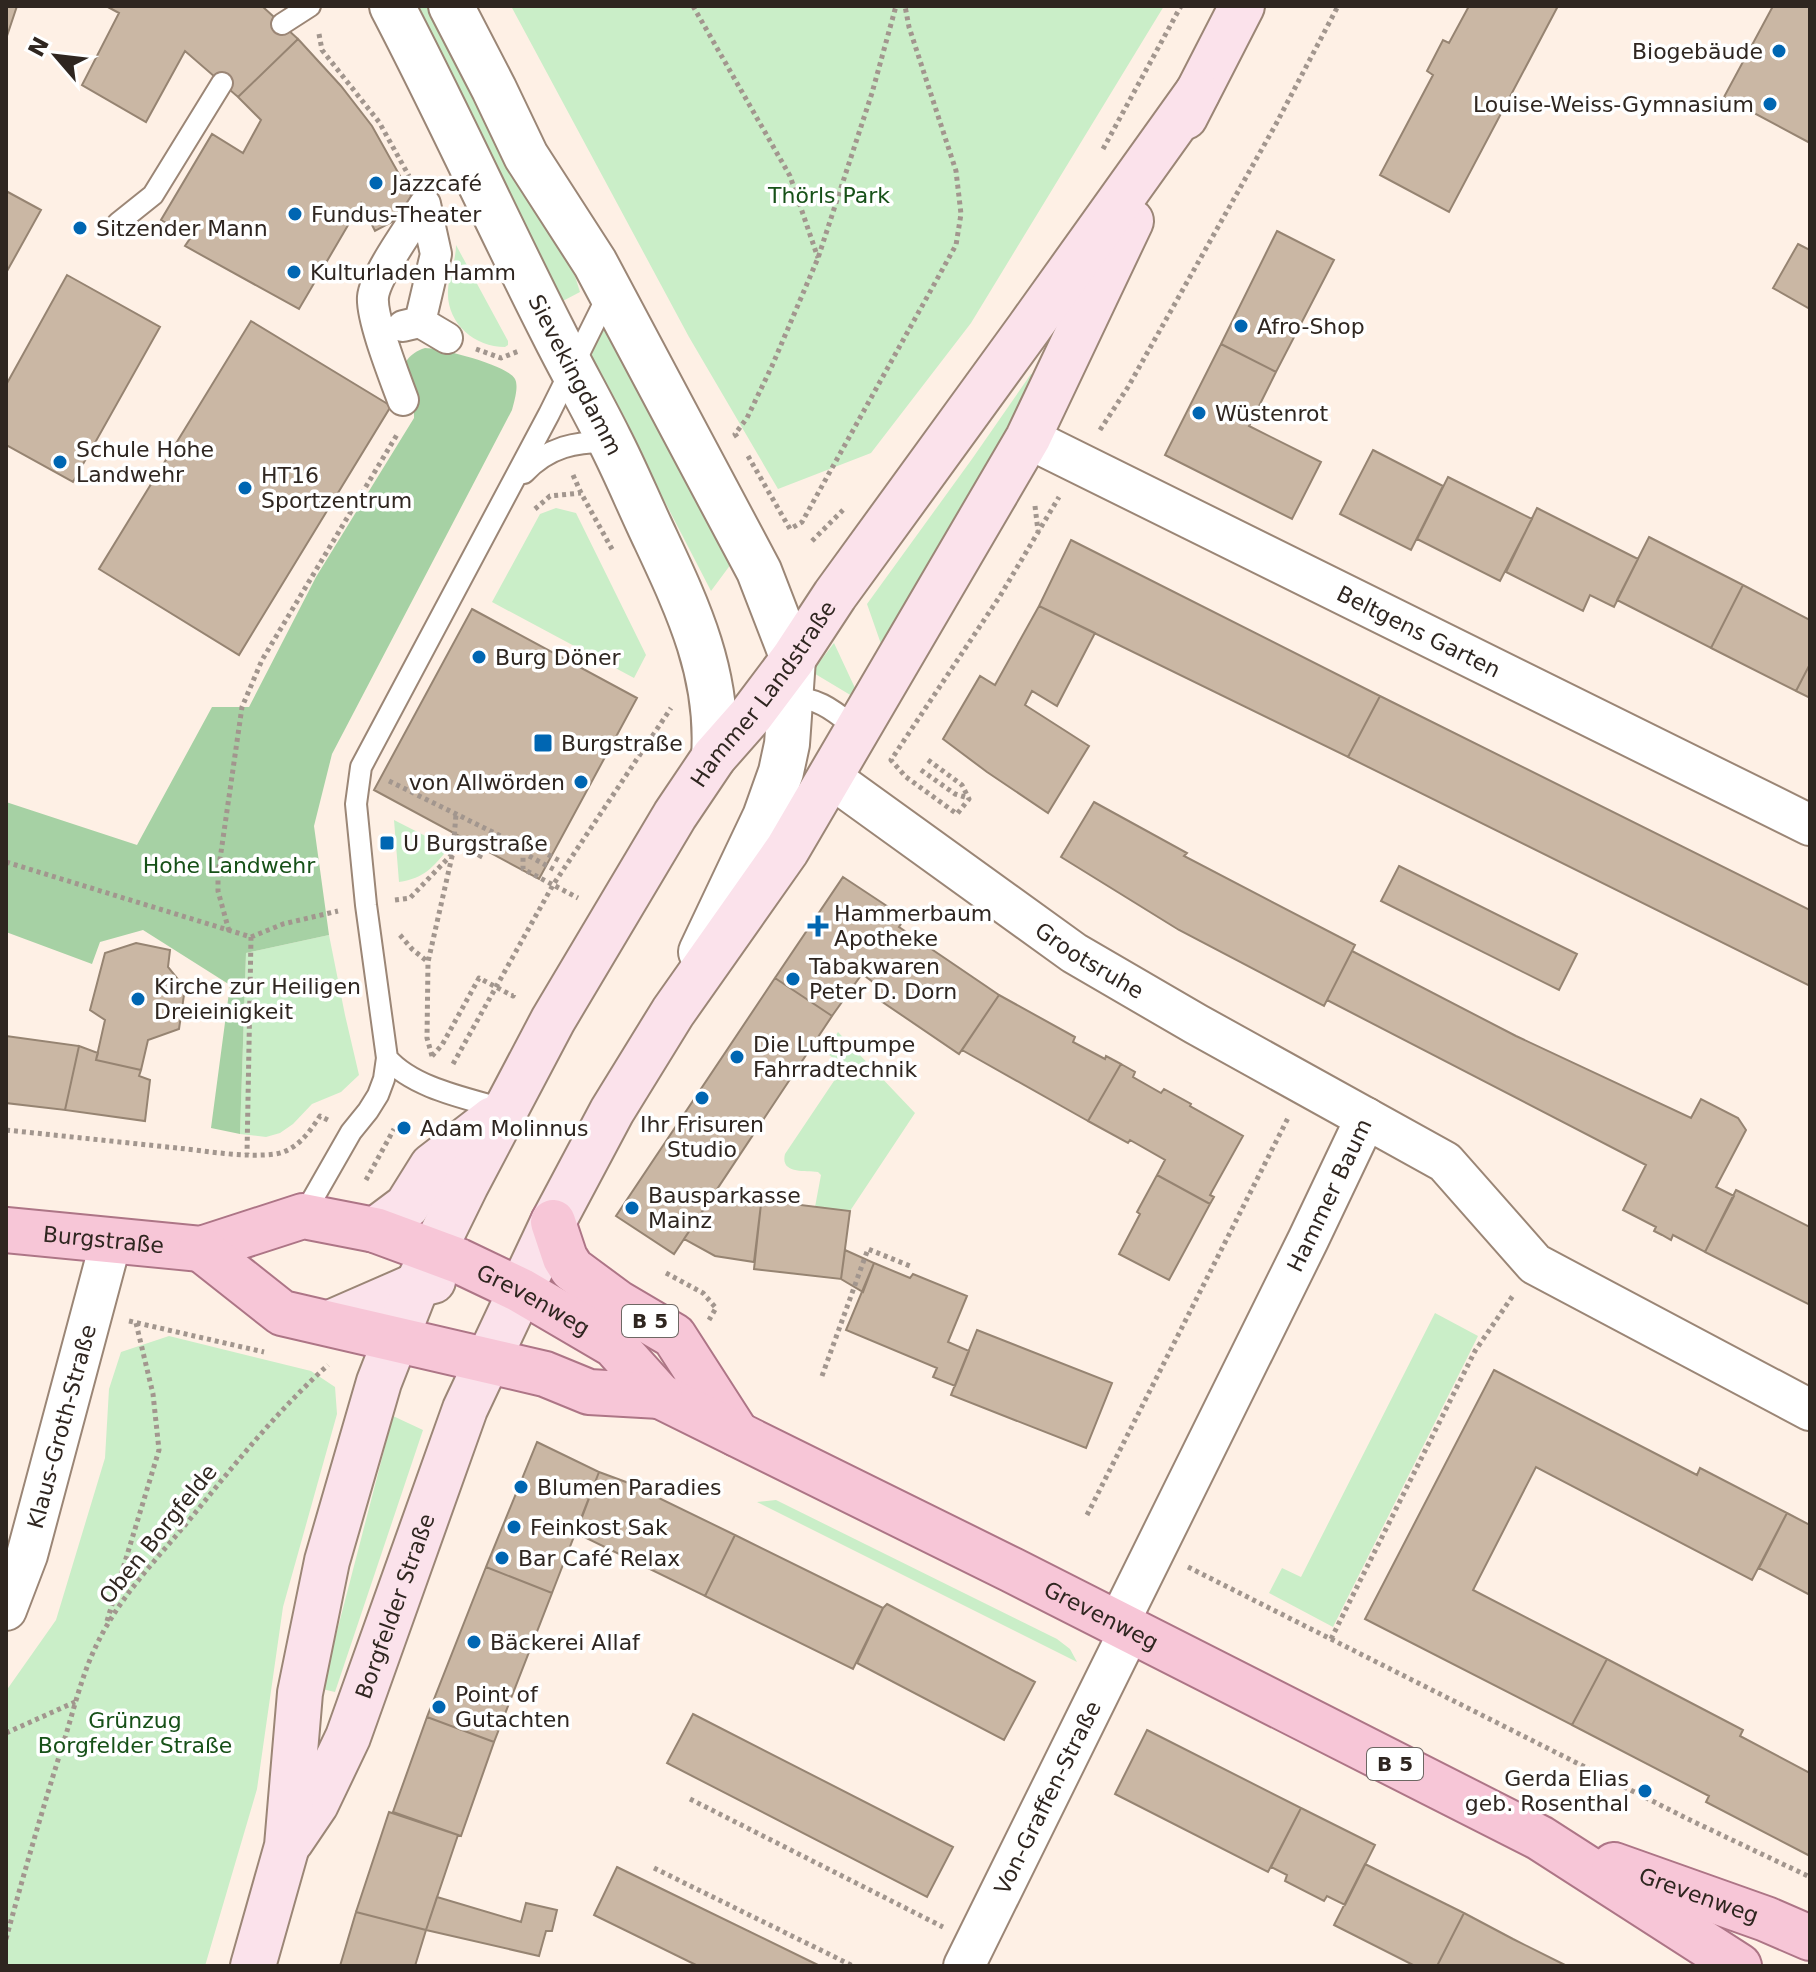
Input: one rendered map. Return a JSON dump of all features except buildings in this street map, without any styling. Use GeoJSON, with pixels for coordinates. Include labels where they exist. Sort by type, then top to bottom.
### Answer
{"type":"FeatureCollection","features":[{"type":"Feature","properties":{"kind":"main road","name":"Hammer Landstraße"},"geometry":{"type":"LineString","coordinates":[[492,1348],[548,1232],[612,1111],[673,1012],[787,850],[1028,438],[1121,241],[1242,6]]}},
{"type":"Feature","properties":{"kind":"main road","name":"Hammer Landstraße"},"geometry":{"type":"LineString","coordinates":[[395,1338],[466,1185],[553,1020],[675,815],[714,757],[751,715],[792,678],[835,595],[1197,93]]}},
{"type":"Feature","properties":{"kind":"main road"},"geometry":{"type":"LineString","coordinates":[[375,1230],[407,1206],[432,1166],[505,1110]]}},
{"type":"Feature","properties":{"kind":"main road"},"geometry":{"type":"LineString","coordinates":[[466,1185],[492,1348]]}},
{"type":"Feature","properties":{"kind":"main road","name":"Burgstraße"},"geometry":{"type":"LineString","coordinates":[[6,1230],[201,1249],[303,1216],[375,1230],[426,1268]]}},
{"type":"Feature","properties":{"kind":"main road"},"geometry":{"type":"LineString","coordinates":[[478,1269],[529,1250],[548,1232]]}},
{"type":"Feature","properties":{"kind":"main road","name":"B 5"},"geometry":{"type":"LineString","coordinates":[[548,1232],[572,1269],[618,1303],[674,1336],[737,1434]]}},
{"type":"Feature","properties":{"kind":"main road","name":"B 5"},"geometry":{"type":"LineString","coordinates":[[201,1249],[324,1344],[395,1338],[492,1348]]}},
{"type":"Feature","properties":{"kind":"main road"},"geometry":{"type":"LineString","coordinates":[[324,1344],[426,1268]]}},
{"type":"Feature","properties":{"kind":"main road","name":"Grevenweg"},"geometry":{"type":"LineString","coordinates":[[426,1268],[478,1269],[520,1290],[614,1345],[660,1396],[1540,1838],[1739,1966]]}},
{"type":"Feature","properties":{"kind":"main road","name":"Borgfelder Straße"},"geometry":{"type":"LineString","coordinates":[[253,1966],[287,1846],[300,1693],[327,1561],[379,1382],[395,1338]]}},
{"type":"Feature","properties":{"kind":"main road","name":"Grevenweg"},"geometry":{"type":"LineString","coordinates":[[492,1348],[589,1392],[660,1396]]}},
{"type":"Feature","properties":{"kind":"main road","name":"Borgfelder Straße"},"geometry":{"type":"LineString","coordinates":[[287,1846],[316,1804],[348,1737],[465,1409],[492,1348]]}},
{"type":"Feature","properties":{"kind":"main road","name":"Grevenweg"},"geometry":{"type":"LineString","coordinates":[[1540,1838],[1766,1919],[1810,1938]]}},
{"type":"Feature","properties":{"kind":"street","name":"Sievekingdamm"},"geometry":{"type":"LineString","coordinates":[[392,6],[611,442],[684,600],[705,657],[716,729],[714,757]]}},
{"type":"Feature","properties":{"kind":"street"},"geometry":{"type":"LineString","coordinates":[[451,6],[526,156],[595,263],[759,571],[778,617],[792,678],[784,760],[765,817],[673,1012]]}},
{"type":"Feature","properties":{"kind":"street"},"geometry":{"type":"LineString","coordinates":[[420,322],[436,254],[425,204]]}},
{"type":"Feature","properties":{"kind":"street"},"geometry":{"type":"LineString","coordinates":[[403,400],[372,300],[377,282],[425,204]]}},
{"type":"Feature","properties":{"kind":"street"},"geometry":{"type":"LineString","coordinates":[[380,331],[420,322],[447,338]]}},
{"type":"Feature","properties":{"kind":"street","name":"Beltgens Garten"},"geometry":{"type":"LineString","coordinates":[[1028,438],[1810,825]]}},
{"type":"Feature","properties":{"kind":"street","name":"Grootsruhe"},"geometry":{"type":"LineString","coordinates":[[830,777],[1074,953],[1366,1118]]}},
{"type":"Feature","properties":{"kind":"street","name":"Hammer Baum"},"geometry":{"type":"LineString","coordinates":[[1124,1627],[1154,1551],[1366,1118],[1445,1162],[1535,1264],[1810,1410]]}},
{"type":"Feature","properties":{"kind":"street","name":"Klaus-Groth-Straße"},"geometry":{"type":"LineString","coordinates":[[6,1610],[27,1555],[111,1241]]}},
{"type":"Feature","properties":{"kind":"street","name":"Von-Graffen-Straße"},"geometry":{"type":"LineString","coordinates":[[969,1955],[1124,1627]]}},
{"type":"Feature","properties":{"kind":"lane"},"geometry":{"type":"LineString","coordinates":[[282,24],[313,13]]}},
{"type":"Feature","properties":{"kind":"lane"},"geometry":{"type":"LineString","coordinates":[[118,223],[153,195],[222,83]]}},
{"type":"Feature","properties":{"kind":"lane"},"geometry":{"type":"LineString","coordinates":[[303,1216],[351,1132],[378,1095],[387,1058],[356,804],[361,767],[572,369],[610,291]]}},
{"type":"Feature","properties":{"kind":"lane"},"geometry":{"type":"LineString","coordinates":[[510,487],[548,452],[590,441],[611,442]]}},
{"type":"Feature","properties":{"kind":"lane"},"geometry":{"type":"LineString","coordinates":[[792,678],[801,697],[817,701],[857,729]]}},
{"type":"Feature","properties":{"kind":"lane"},"geometry":{"type":"LineString","coordinates":[[387,1058],[395,1067],[439,1090],[505,1110]]}},
{"type":"Feature","properties":{"kind":"path"},"geometry":{"type":"LineString","coordinates":[[693,6],[790,176],[818,258]]}},
{"type":"Feature","properties":{"kind":"path"},"geometry":{"type":"LineString","coordinates":[[896,6],[872,93],[818,258],[772,366],[747,418],[735,434],[790,529],[802,522],[809,511],[956,245],[961,214],[956,171],[905,6]]}},
{"type":"Feature","properties":{"kind":"path"},"geometry":{"type":"LineString","coordinates":[[1100,155],[1181,6]]}},
{"type":"Feature","properties":{"kind":"path"},"geometry":{"type":"LineString","coordinates":[[969,799],[957,814],[906,777],[891,760],[1000,596],[1077,464],[1128,387],[1276,124],[1338,6]]}},
{"type":"Feature","properties":{"kind":"path"},"geometry":{"type":"LineString","coordinates":[[313,13],[322,50],[379,122],[425,204]]}},
{"type":"Feature","properties":{"kind":"path"},"geometry":{"type":"LineString","coordinates":[[501,358],[521,350]]}},
{"type":"Feature","properties":{"kind":"path"},"geometry":{"type":"LineString","coordinates":[[229,931],[218,891],[218,873],[242,707],[262,660],[407,418],[403,400]]}},
{"type":"Feature","properties":{"kind":"path"},"geometry":{"type":"LineString","coordinates":[[529,518],[537,505],[550,496],[581,493]]}},
{"type":"Feature","properties":{"kind":"path"},"geometry":{"type":"LineString","coordinates":[[495,987],[553,885],[705,657]]}},
{"type":"Feature","properties":{"kind":"path"},"geometry":{"type":"LineString","coordinates":[[928,760],[962,785],[969,799]]}},
{"type":"Feature","properties":{"kind":"path"},"geometry":{"type":"LineString","coordinates":[[921,770],[955,794],[969,799]]}},
{"type":"Feature","properties":{"kind":"path"},"geometry":{"type":"LineString","coordinates":[[386,794],[385,779],[523,847],[523,869],[579,898]]}},
{"type":"Feature","properties":{"kind":"path"},"geometry":{"type":"LineString","coordinates":[[456,814],[453,852],[428,962],[427,1038],[432,1056],[442,1045],[479,978],[513,996],[515,992]]}},
{"type":"Feature","properties":{"kind":"path"},"geometry":{"type":"LineString","coordinates":[[479,858],[493,832]]}},
{"type":"Feature","properties":{"kind":"path"},"geometry":{"type":"LineString","coordinates":[[534,847],[560,861]]}},
{"type":"Feature","properties":{"kind":"path"},"geometry":{"type":"LineString","coordinates":[[6,862],[251,937],[283,924],[410,898],[453,852]]}},
{"type":"Feature","properties":{"kind":"path"},"geometry":{"type":"LineString","coordinates":[[529,856],[555,870]]}},
{"type":"Feature","properties":{"kind":"path"},"geometry":{"type":"LineString","coordinates":[[395,885],[397,911]]}},
{"type":"Feature","properties":{"kind":"path"},"geometry":{"type":"LineString","coordinates":[[398,923],[399,934],[428,962]]}},
{"type":"Feature","properties":{"kind":"path"},"geometry":{"type":"LineString","coordinates":[[247,1154],[251,937]]}},
{"type":"Feature","properties":{"kind":"path"},"geometry":{"type":"LineString","coordinates":[[1087,1515],[1305,1085]]}},
{"type":"Feature","properties":{"kind":"path"},"geometry":{"type":"LineString","coordinates":[[6,1130],[247,1154],[277,1154],[295,1146],[320,1116],[329,1121]]}},
{"type":"Feature","properties":{"kind":"path"},"geometry":{"type":"LineString","coordinates":[[366,1180],[397,1124]]}},
{"type":"Feature","properties":{"kind":"path"},"geometry":{"type":"LineString","coordinates":[[822,1376],[868,1249],[910,1266]]}},
{"type":"Feature","properties":{"kind":"path"},"geometry":{"type":"LineString","coordinates":[[1331,1639],[1475,1351],[1535,1264]]}},
{"type":"Feature","properties":{"kind":"path"},"geometry":{"type":"LineString","coordinates":[[666,1273],[703,1293],[716,1308]]}},
{"type":"Feature","properties":{"kind":"path"},"geometry":{"type":"LineString","coordinates":[[698,1303],[716,1308]]}},
{"type":"Feature","properties":{"kind":"path"},"geometry":{"type":"LineString","coordinates":[[707,1323],[716,1308]]}},
{"type":"Feature","properties":{"kind":"path"},"geometry":{"type":"LineString","coordinates":[[128,1321],[272,1353]]}},
{"type":"Feature","properties":{"kind":"path"},"geometry":{"type":"LineString","coordinates":[[106,1626],[159,1450],[153,1394],[136,1323]]}},
{"type":"Feature","properties":{"kind":"path"},"geometry":{"type":"LineString","coordinates":[[324,1344],[326,1366],[338,1369]]}},
{"type":"Feature","properties":{"kind":"path","name":"Oben Borgfelde"},"geometry":{"type":"LineString","coordinates":[[6,1939],[76,1702],[106,1626],[138,1578],[295,1395],[326,1366]]}},
{"type":"Feature","properties":{"kind":"path"},"geometry":{"type":"LineString","coordinates":[[1154,1551],[1810,1877]]}},
{"type":"Feature","properties":{"kind":"path"},"geometry":{"type":"LineString","coordinates":[[6,1733],[76,1702]]}},
{"type":"Feature","properties":{"kind":"path"},"geometry":{"type":"LineString","coordinates":[[690,1799],[969,1955]]}},
{"type":"Feature","properties":{"kind":"path"},"geometry":{"type":"LineString","coordinates":[[654,1868],[853,1966]]}},
{"type":"Feature","properties":{"kind":"green space"},"geometry":{"type":"Polygon","coordinates":[[[401,6],[437,6],[575,276],[580,292],[559,303],[401,6]]]}},
{"type":"Feature","properties":{"kind":"green space","name":"Thörls Park"},"geometry":{"type":"Polygon","coordinates":[[[511,6],[1164,6],[971,323],[871,453],[778,489],[689,337],[511,6]]]}},
{"type":"Feature","properties":{"kind":"green space"},"geometry":{"type":"Polygon","coordinates":[[[456,245],[508,341],[505,347],[473,338],[457,323],[452,313],[448,290],[456,245]]]}},
{"type":"Feature","properties":{"kind":"green space"},"geometry":{"type":"Polygon","coordinates":[[[606,326],[731,564],[711,591],[589,355],[606,326]]]}},
{"type":"Feature","properties":{"kind":"green space","name":"Hohe Landwehr"},"geometry":{"type":"Polygon","coordinates":[[[425,348],[473,358],[510,374],[516,386],[512,410],[332,754],[314,826],[329,935],[246,953],[240,1134],[211,1128],[230,985],[143,930],[100,942],[92,964],[6,932],[6,802],[137,845],[212,707],[249,707],[316,577],[414,418],[404,385],[404,368],[414,353],[425,348]]]}},
{"type":"Feature","properties":{"kind":"green space"},"geometry":{"type":"Polygon","coordinates":[[[1031,374],[1039,377],[881,644],[867,604],[1031,374]]]}},
{"type":"Feature","properties":{"kind":"green space"},"geometry":{"type":"Polygon","coordinates":[[[556,508],[576,513],[646,655],[634,678],[492,602],[540,514],[556,508]]]}},
{"type":"Feature","properties":{"kind":"green space"},"geometry":{"type":"Polygon","coordinates":[[[834,643],[855,688],[852,696],[812,672],[834,643]]]}},
{"type":"Feature","properties":{"kind":"green space"},"geometry":{"type":"Polygon","coordinates":[[[394,820],[449,848],[428,871],[399,882],[394,820]]]}},
{"type":"Feature","properties":{"kind":"green space"},"geometry":{"type":"Polygon","coordinates":[[[329,935],[359,1075],[341,1092],[312,1104],[280,1133],[266,1137],[240,1134],[246,953],[329,935]]]}},
{"type":"Feature","properties":{"kind":"green space"},"geometry":{"type":"Polygon","coordinates":[[[838,1032],[915,1113],[850,1211],[815,1207],[821,1175],[790,1168],[784,1160],[844,1066],[825,1052],[838,1032]]]}},
{"type":"Feature","properties":{"kind":"green space"},"geometry":{"type":"Polygon","coordinates":[[[1435,1313],[1478,1336],[1333,1627],[1269,1593],[1282,1568],[1301,1577],[1435,1313]]]}},
{"type":"Feature","properties":{"kind":"green space","name":"Grünzug Borgfelder Straße"},"geometry":{"type":"Polygon","coordinates":[[[169,1336],[311,1371],[335,1387],[337,1414],[283,1607],[257,1789],[205,1966],[6,1966],[6,1691],[56,1620],[105,1458],[109,1389],[121,1352],[169,1336]]]}},
{"type":"Feature","properties":{"kind":"green space"},"geometry":{"type":"Polygon","coordinates":[[[393,1416],[423,1430],[335,1692],[322,1689],[393,1416]]]}},
{"type":"Feature","properties":{"kind":"green space"},"geometry":{"type":"Polygon","coordinates":[[[776,1500],[1057,1639],[1070,1649],[1077,1662],[757,1502],[776,1500]]]}},
{"type":"Feature","properties":{"kind":"place","name":"Biogebäude"},"geometry":{"type":"Point","coordinates":[1779,51]}},
{"type":"Feature","properties":{"kind":"place","name":"Louise-Weiss-Gymnasium"},"geometry":{"type":"Point","coordinates":[1770,104]}},
{"type":"Feature","properties":{"kind":"place","name":"Jazzcafé"},"geometry":{"type":"Point","coordinates":[376,183]}},
{"type":"Feature","properties":{"kind":"place","name":"Fundus-Theater"},"geometry":{"type":"Point","coordinates":[295,214]}},
{"type":"Feature","properties":{"kind":"place","name":"Sitzender Mann"},"geometry":{"type":"Point","coordinates":[80,228]}},
{"type":"Feature","properties":{"kind":"place","name":"Kulturladen Hamm"},"geometry":{"type":"Point","coordinates":[294,272]}},
{"type":"Feature","properties":{"kind":"place","name":"Afro-Shop"},"geometry":{"type":"Point","coordinates":[1241,326]}},
{"type":"Feature","properties":{"kind":"place","name":"Wüstenrot"},"geometry":{"type":"Point","coordinates":[1199,413]}},
{"type":"Feature","properties":{"kind":"place","name":"Schule Hohe Landwehr"},"geometry":{"type":"Point","coordinates":[60,462]}},
{"type":"Feature","properties":{"kind":"place","name":"HT16 Sportzentrum"},"geometry":{"type":"Point","coordinates":[245,488]}},
{"type":"Feature","properties":{"kind":"place","name":"Burg Döner"},"geometry":{"type":"Point","coordinates":[479,657]}},
{"type":"Feature","properties":{"kind":"place","name":"Burgstraße"},"geometry":{"type":"Point","coordinates":[543,743]}},
{"type":"Feature","properties":{"kind":"place","name":"von Allwörden"},"geometry":{"type":"Point","coordinates":[581,782]}},
{"type":"Feature","properties":{"kind":"place","name":"U Burgstraße"},"geometry":{"type":"Point","coordinates":[387,843]}},
{"type":"Feature","properties":{"kind":"place","name":"Hammerbaum Apotheke"},"geometry":{"type":"Point","coordinates":[818,926]}},
{"type":"Feature","properties":{"kind":"place","name":"Tabakwaren Peter D. Dorn"},"geometry":{"type":"Point","coordinates":[793,979]}},
{"type":"Feature","properties":{"kind":"place","name":"Kirche zur Heiligen Dreieinigkeit"},"geometry":{"type":"Point","coordinates":[138,999]}},
{"type":"Feature","properties":{"kind":"place","name":"Die Luftpumpe Fahrradtechnik"},"geometry":{"type":"Point","coordinates":[737,1057]}},
{"type":"Feature","properties":{"kind":"place","name":"Ihr Frisuren Studio"},"geometry":{"type":"Point","coordinates":[702,1098]}},
{"type":"Feature","properties":{"kind":"place","name":"Adam Molinnus"},"geometry":{"type":"Point","coordinates":[404,1128]}},
{"type":"Feature","properties":{"kind":"place","name":"Bausparkasse Mainz"},"geometry":{"type":"Point","coordinates":[632,1208]}},
{"type":"Feature","properties":{"kind":"place","name":"Blumen Paradies"},"geometry":{"type":"Point","coordinates":[521,1487]}},
{"type":"Feature","properties":{"kind":"place","name":"Feinkost Sak"},"geometry":{"type":"Point","coordinates":[514,1527]}},
{"type":"Feature","properties":{"kind":"place","name":"Bar Café Relax"},"geometry":{"type":"Point","coordinates":[502,1558]}},
{"type":"Feature","properties":{"kind":"place","name":"Bäckerei Allaf"},"geometry":{"type":"Point","coordinates":[474,1642]}},
{"type":"Feature","properties":{"kind":"place","name":"Point of Gutachten"},"geometry":{"type":"Point","coordinates":[439,1707]}},
{"type":"Feature","properties":{"kind":"place","name":"Gerda Elias geb. Rosenthal"},"geometry":{"type":"Point","coordinates":[1645,1791]}}]}
